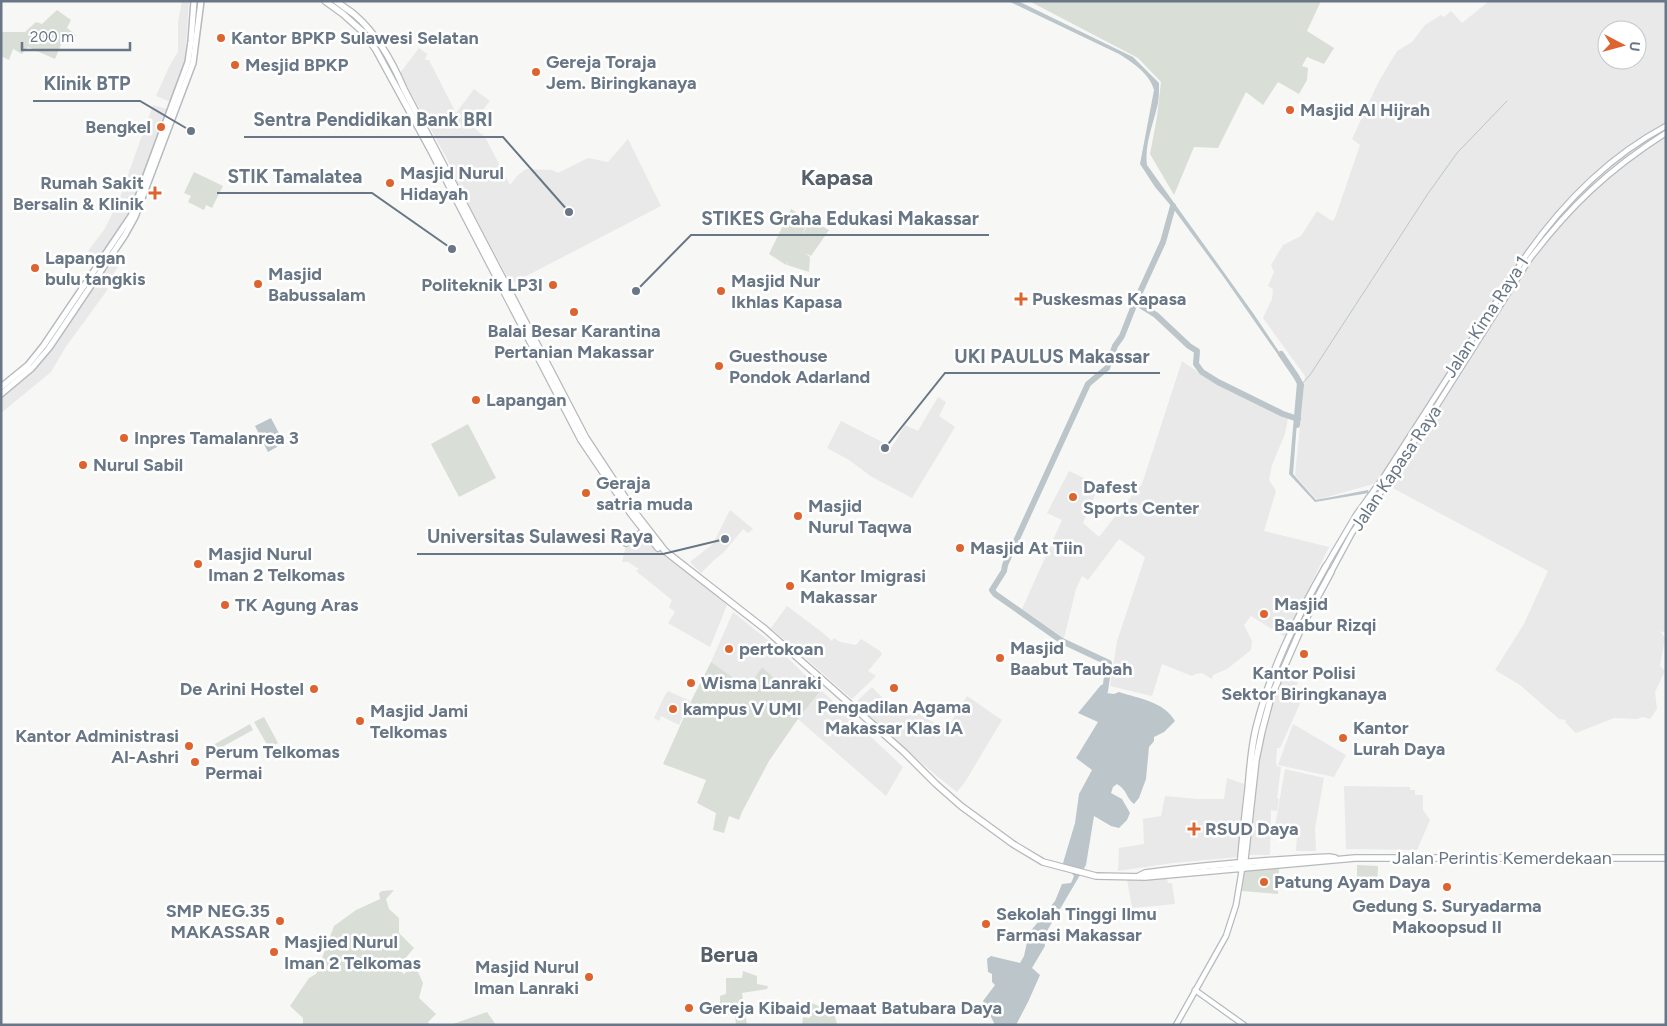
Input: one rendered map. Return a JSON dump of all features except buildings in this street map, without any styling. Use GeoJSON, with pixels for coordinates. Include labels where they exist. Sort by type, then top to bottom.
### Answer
{"type":"FeatureCollection","features":[{"type":"Feature","properties":{"kind":"highway","name":"Jalan Perintis Kemerdekaan"},"geometry":{"type":"LineString","coordinates":[[325,1],[347,17],[363,32],[376,50],[429,142],[584,439],[606,478],[644,531],[666,556],[761,630],[824,686],[834,691]]}},
{"type":"Feature","properties":{"kind":"highway","name":"Jalan Perintis Kemerdekaan"},"geometry":{"type":"LineString","coordinates":[[336,1],[356,15],[377,40],[396,72],[429,142]]}},
{"type":"Feature","properties":{"kind":"highway","name":"Jalan Perintis Kemerdekaan"},"geometry":{"type":"LineString","coordinates":[[584,439],[665,550],[765,629],[904,752],[943,791],[978,820],[1043,862],[1084,874],[1103,877],[1138,876],[1145,873],[1242,866],[1329,862],[1338,859],[1409,857],[1666,858]]}},
{"type":"Feature","properties":{"kind":"highway"},"geometry":{"type":"LineString","coordinates":[[626,543],[644,531]]}},
{"type":"Feature","properties":{"kind":"highway","name":"Jalan Kapasa Raya"},"geometry":{"type":"LineString","coordinates":[[1242,866],[1249,808],[1250,765],[1259,730],[1275,679],[1318,588],[1326,566]]}},
{"type":"Feature","properties":{"kind":"highway","name":"Jalan Kapasa Raya"},"geometry":{"type":"LineString","coordinates":[[1318,588],[1331,572]]}},
{"type":"Feature","properties":{"kind":"main road"},"geometry":{"type":"LineString","coordinates":[[190,62],[194,1]]}},
{"type":"Feature","properties":{"kind":"main road"},"geometry":{"type":"LineString","coordinates":[[1,394],[32,368],[49,348],[130,216],[190,62],[201,1]]}},
{"type":"Feature","properties":{"kind":"main road","name":"Jalan Kima Raya 1"},"geometry":{"type":"LineString","coordinates":[[1326,566],[1356,516],[1387,472],[1525,257],[1557,215],[1577,193],[1613,160],[1649,135],[1666,126]]}},
{"type":"Feature","properties":{"kind":"main road","name":"Jalan Kapasa Raya"},"geometry":{"type":"LineString","coordinates":[[1331,572],[1352,533],[1393,475],[1529,260],[1569,210],[1600,180],[1666,133]]}},
{"type":"Feature","properties":{"kind":"main road"},"geometry":{"type":"LineString","coordinates":[[1,386],[28,365],[82,293]]}},
{"type":"Feature","properties":{"kind":"main road"},"geometry":{"type":"LineString","coordinates":[[1387,472],[1393,475]]}},
{"type":"Feature","properties":{"kind":"main road"},"geometry":{"type":"LineString","coordinates":[[1176,1025],[1218,952],[1232,919],[1242,866]]}},
{"type":"Feature","properties":{"kind":"main road"},"geometry":{"type":"LineString","coordinates":[[1195,990],[1244,1025]]}},
{"type":"Feature","properties":{"kind":"shaded area"},"geometry":{"type":"Polygon","coordinates":[[[182,1],[189,1],[185,59],[171,102],[156,96],[178,52],[178,22],[182,1]]]}},
{"type":"Feature","properties":{"kind":"shaded area"},"geometry":{"type":"Polygon","coordinates":[[[1008,1],[1018,1],[1133,57],[1159,83],[1158,103],[1147,150],[1147,165],[1253,313],[1300,383],[1293,474],[1316,500],[1368,490],[1369,493],[1315,502],[1289,474],[1297,382],[1223,276],[1155,187],[1140,164],[1154,90],[1149,79],[1135,65],[1119,54],[1008,1]]]}},
{"type":"Feature","properties":{"kind":"shaded area"},"geometry":{"type":"Polygon","coordinates":[[[1029,1],[1321,1],[1307,31],[1334,48],[1324,64],[1307,57],[1302,66],[1308,68],[1307,80],[1299,94],[1278,82],[1263,105],[1246,92],[1218,148],[1194,147],[1174,195],[1150,154],[1161,82],[1138,58],[1029,1]]]}},
{"type":"Feature","properties":{"kind":"shaded area"},"geometry":{"type":"Polygon","coordinates":[[[1489,1],[1666,1],[1666,633],[1660,631],[1665,638],[1660,666],[1665,671],[1655,692],[1657,709],[1650,719],[1643,717],[1637,719],[1614,718],[1576,733],[1565,722],[1566,720],[1559,719],[1520,685],[1495,670],[1524,624],[1548,571],[1387,485],[1373,484],[1317,500],[1295,475],[1305,376],[1263,318],[1272,299],[1273,289],[1268,286],[1274,272],[1271,265],[1283,245],[1301,236],[1317,211],[1332,221],[1335,218],[1360,145],[1352,139],[1378,83],[1397,51],[1412,42],[1425,25],[1441,15],[1444,17],[1451,11],[1462,23],[1489,1]]]}},
{"type":"Feature","properties":{"kind":"shaded area"},"geometry":{"type":"Polygon","coordinates":[[[57,10],[71,20],[67,28],[76,35],[71,41],[64,37],[55,59],[28,47],[22,54],[13,49],[9,60],[1,56],[1,32],[25,32],[36,22],[42,24],[57,10]]]}},
{"type":"Feature","properties":{"kind":"shaded area"},"geometry":{"type":"Polygon","coordinates":[[[419,48],[427,54],[425,60],[429,60],[456,113],[474,89],[490,101],[471,125],[485,137],[510,185],[526,169],[552,170],[558,173],[588,158],[608,162],[628,139],[661,206],[511,284],[459,186],[447,159],[400,73],[419,48]]]}},
{"type":"Feature","properties":{"kind":"shaded area"},"geometry":{"type":"Polygon","coordinates":[[[153,105],[167,109],[129,212],[99,259],[88,251],[104,230],[119,200],[153,105]]]}},
{"type":"Feature","properties":{"kind":"shaded area"},"geometry":{"type":"Polygon","coordinates":[[[194,172],[223,186],[212,208],[206,205],[204,210],[188,202],[191,196],[184,193],[194,172]]]}},
{"type":"Feature","properties":{"kind":"shaded area"},"geometry":{"type":"Polygon","coordinates":[[[791,209],[809,220],[802,235],[811,220],[829,230],[811,256],[805,253],[810,257],[809,272],[787,265],[788,261],[786,265],[769,254],[791,209]]]}},
{"type":"Feature","properties":{"kind":"shaded area"},"geometry":{"type":"Polygon","coordinates":[[[110,261],[118,267],[105,286],[108,289],[65,348],[51,372],[1,413],[1,398],[33,371],[49,353],[110,261]]]}},
{"type":"Feature","properties":{"kind":"shaded area"},"geometry":{"type":"Polygon","coordinates":[[[1182,361],[1198,372],[1288,418],[1285,434],[1272,465],[1269,480],[1276,491],[1264,531],[1329,547],[1285,637],[1251,616],[1244,625],[1252,641],[1251,650],[1227,669],[1213,675],[1212,679],[1202,673],[1192,676],[1162,664],[1152,696],[1110,686],[1117,641],[1145,557],[1119,539],[1088,580],[1082,576],[1076,589],[1064,638],[1022,609],[1062,520],[1047,513],[1069,471],[1099,485],[1083,523],[1099,537],[1142,484],[1182,361]]]}},
{"type":"Feature","properties":{"kind":"shaded area"},"geometry":{"type":"Polygon","coordinates":[[[938,397],[946,402],[939,416],[955,427],[912,498],[872,477],[849,460],[827,448],[841,421],[892,447],[905,425],[918,431],[938,397]]]}},
{"type":"Feature","properties":{"kind":"shaded area"},"geometry":{"type":"Polygon","coordinates":[[[271,418],[284,443],[268,452],[255,426],[271,418]]]}},
{"type":"Feature","properties":{"kind":"shaded area"},"geometry":{"type":"Polygon","coordinates":[[[468,424],[496,478],[459,497],[431,444],[468,424]]]}},
{"type":"Feature","properties":{"kind":"shaded area"},"geometry":{"type":"Polygon","coordinates":[[[730,510],[753,529],[748,533],[743,529],[724,552],[701,573],[690,562],[713,544],[730,510]]]}},
{"type":"Feature","properties":{"kind":"shaded area"},"geometry":{"type":"Polygon","coordinates":[[[640,529],[662,554],[727,605],[710,647],[668,623],[675,612],[669,607],[672,600],[636,571],[639,569],[628,562],[622,562],[628,538],[640,529]]]}},
{"type":"Feature","properties":{"kind":"shaded area"},"geometry":{"type":"Polygon","coordinates":[[[787,606],[832,641],[834,638],[840,642],[856,645],[861,639],[880,651],[882,654],[868,671],[876,676],[852,699],[771,628],[787,606]]]}},
{"type":"Feature","properties":{"kind":"shaded area"},"geometry":{"type":"Polygon","coordinates":[[[733,612],[779,649],[805,675],[791,693],[762,667],[750,684],[742,678],[738,681],[711,662],[733,612]]]}},
{"type":"Feature","properties":{"kind":"shaded area"},"geometry":{"type":"Polygon","coordinates":[[[711,662],[738,681],[742,678],[750,684],[762,667],[791,693],[805,675],[821,690],[769,761],[739,820],[729,816],[724,833],[713,830],[716,813],[697,803],[706,780],[663,764],[711,662]]]}},
{"type":"Feature","properties":{"kind":"shaded area"},"geometry":{"type":"Polygon","coordinates":[[[1281,673],[1298,681],[1295,691],[1303,697],[1280,748],[1277,748],[1276,763],[1277,766],[1281,767],[1277,798],[1279,799],[1277,811],[1271,810],[1270,855],[1249,855],[1256,773],[1264,730],[1281,673]]]}},
{"type":"Feature","properties":{"kind":"shaded area"},"geometry":{"type":"Polygon","coordinates":[[[1106,684],[1106,693],[1114,694],[1119,692],[1158,705],[1170,714],[1175,721],[1164,732],[1154,737],[1154,741],[1149,747],[1146,779],[1139,798],[1134,804],[1121,787],[1117,784],[1113,787],[1111,793],[1122,799],[1130,813],[1127,820],[1119,828],[1111,826],[1094,816],[1086,865],[1044,936],[1045,946],[1032,968],[1040,975],[1028,1002],[1016,1025],[993,1025],[994,1023],[983,1001],[995,985],[992,982],[992,974],[988,972],[987,959],[991,956],[1020,963],[1024,956],[1029,933],[1055,901],[1062,884],[1071,883],[1074,876],[1063,863],[1075,823],[1079,794],[1092,770],[1076,758],[1098,722],[1078,713],[1101,685],[1106,684]]]}},
{"type":"Feature","properties":{"kind":"shaded area"},"geometry":{"type":"Polygon","coordinates":[[[872,687],[897,713],[902,714],[908,707],[946,730],[967,696],[1002,720],[957,792],[874,722],[855,703],[872,687]]]}},
{"type":"Feature","properties":{"kind":"shaded area"},"geometry":{"type":"Polygon","coordinates":[[[821,690],[903,767],[886,796],[798,719],[821,690]]]}},
{"type":"Feature","properties":{"kind":"shaded area","name":"kampus V UMI"},"geometry":{"type":"Polygon","coordinates":[[[668,691],[690,701],[679,725],[661,716],[659,721],[654,718],[668,691]]]}},
{"type":"Feature","properties":{"kind":"shaded area"},"geometry":{"type":"Polygon","coordinates":[[[264,717],[278,743],[269,748],[254,722],[264,717]]]}},
{"type":"Feature","properties":{"kind":"shaded area"},"geometry":{"type":"Polygon","coordinates":[[[250,724],[253,730],[211,753],[208,748],[250,724]]]}},
{"type":"Feature","properties":{"kind":"shaded area"},"geometry":{"type":"Polygon","coordinates":[[[1293,724],[1346,755],[1334,777],[1278,765],[1293,724]]]}},
{"type":"Feature","properties":{"kind":"shaded area"},"geometry":{"type":"Polygon","coordinates":[[[1285,769],[1324,778],[1315,828],[1316,851],[1296,851],[1297,835],[1275,826],[1285,769]]]}},
{"type":"Feature","properties":{"kind":"shaded area"},"geometry":{"type":"Polygon","coordinates":[[[1227,778],[1244,784],[1238,857],[1173,863],[1118,871],[1119,848],[1144,844],[1143,819],[1161,816],[1165,796],[1224,799],[1227,778]]]}},
{"type":"Feature","properties":{"kind":"shaded area"},"geometry":{"type":"Polygon","coordinates":[[[1344,786],[1410,787],[1410,790],[1415,790],[1415,795],[1423,795],[1423,810],[1430,820],[1417,850],[1346,849],[1344,786]]]}},
{"type":"Feature","properties":{"kind":"shaded area"},"geometry":{"type":"Polygon","coordinates":[[[1357,865],[1378,866],[1377,884],[1357,883],[1357,865]]]}},
{"type":"Feature","properties":{"kind":"shaded area"},"geometry":{"type":"Polygon","coordinates":[[[1279,868],[1278,894],[1242,891],[1244,871],[1279,868]]]}},
{"type":"Feature","properties":{"kind":"shaded area"},"geometry":{"type":"Polygon","coordinates":[[[1166,875],[1168,883],[1172,883],[1175,904],[1132,908],[1127,879],[1166,875]]]}},
{"type":"Feature","properties":{"kind":"shaded area"},"geometry":{"type":"Polygon","coordinates":[[[394,890],[386,899],[389,909],[399,918],[399,933],[414,948],[397,968],[404,974],[415,965],[423,983],[419,998],[436,1014],[428,1022],[429,1025],[303,1025],[303,1018],[290,1006],[309,978],[316,974],[334,926],[356,910],[380,899],[379,893],[382,891],[394,890]]]}},
{"type":"Feature","properties":{"kind":"shaded area"},"geometry":{"type":"Polygon","coordinates":[[[743,971],[757,976],[757,984],[768,986],[767,989],[742,993],[747,1025],[736,1025],[735,1014],[720,1015],[720,996],[726,994],[726,978],[742,978],[743,971]]]}},
{"type":"Feature","properties":{"kind":"shaded area"},"geometry":{"type":"Polygon","coordinates":[[[812,1003],[834,1013],[837,1024],[840,1025],[802,1025],[803,1017],[810,1018],[812,1003]]]}},
{"type":"Feature","properties":{"kind":"shaded area"},"geometry":{"type":"Polygon","coordinates":[[[487,1012],[496,1025],[452,1025],[453,1024],[487,1012]]]}},
{"type":"Feature","properties":{"kind":"waterway"},"geometry":{"type":"LineString","coordinates":[[1301,385],[1310,375],[1427,195],[1457,153],[1507,101]]}},
{"type":"Feature","properties":{"kind":"waterway"},"geometry":{"type":"LineString","coordinates":[[1105,691],[1109,663],[1062,641],[992,590],[1004,571],[1005,565],[1088,384],[1107,368],[1115,346],[1122,336],[1163,242],[1173,206]]}},
{"type":"Feature","properties":{"kind":"waterway"},"geometry":{"type":"LineString","coordinates":[[1135,302],[1156,315],[1189,346],[1197,351],[1196,364],[1202,372],[1218,382],[1283,414],[1298,419]]}},
{"type":"Feature","properties":{"kind":"waterway"},"geometry":{"type":"LineString","coordinates":[[1281,354],[1301,385],[1297,425]]}},
{"type":"Feature","properties":{"kind":"place","name":"Kantor BPKP Sulawesi Selatan"},"geometry":{"type":"Point","coordinates":[221,38]}},
{"type":"Feature","properties":{"kind":"place","name":"Mesjid BPKP"},"geometry":{"type":"Point","coordinates":[235,65]}},
{"type":"Feature","properties":{"kind":"place","name":"Gereja Toraja Jem. Biringkanaya"},"geometry":{"type":"Point","coordinates":[536,72]}},
{"type":"Feature","properties":{"kind":"place","name":"Masjid Al Hijrah"},"geometry":{"type":"Point","coordinates":[1290,110]}},
{"type":"Feature","properties":{"kind":"place","name":"Bengkel"},"geometry":{"type":"Point","coordinates":[161,127]}},
{"type":"Feature","properties":{"kind":"place","name":"Klinik BTP"},"geometry":{"type":"Point","coordinates":[191,131]}},
{"type":"Feature","properties":{"kind":"place","name":"Masjid Nurul Hidayah"},"geometry":{"type":"Point","coordinates":[390,183]}},
{"type":"Feature","properties":{"kind":"place","name":"Rumah Sakit Bersalin & Klinik"},"geometry":{"type":"Point","coordinates":[155,193]}},
{"type":"Feature","properties":{"kind":"place","name":"Sentra Pendidikan Bank BRI"},"geometry":{"type":"Point","coordinates":[569,212]}},
{"type":"Feature","properties":{"kind":"place","name":"STIK Tamalatea"},"geometry":{"type":"Point","coordinates":[452,249]}},
{"type":"Feature","properties":{"kind":"place","name":"Lapangan bulu tangkis"},"geometry":{"type":"Point","coordinates":[35,268]}},
{"type":"Feature","properties":{"kind":"place","name":"Masjid Babussalam"},"geometry":{"type":"Point","coordinates":[258,284]}},
{"type":"Feature","properties":{"kind":"place","name":"Politeknik LP3I"},"geometry":{"type":"Point","coordinates":[553,285]}},
{"type":"Feature","properties":{"kind":"place","name":"STIKES Graha Edukasi Makassar"},"geometry":{"type":"Point","coordinates":[636,291]}},
{"type":"Feature","properties":{"kind":"place","name":"Masjid Nur Ikhlas Kapasa"},"geometry":{"type":"Point","coordinates":[721,291]}},
{"type":"Feature","properties":{"kind":"place","name":"Puskesmas Kapasa"},"geometry":{"type":"Point","coordinates":[1021,299]}},
{"type":"Feature","properties":{"kind":"place","name":"Balai Besar Karantina Pertanian Makassar"},"geometry":{"type":"Point","coordinates":[574,312]}},
{"type":"Feature","properties":{"kind":"place","name":"Guesthouse Pondok Adarland"},"geometry":{"type":"Point","coordinates":[719,366]}},
{"type":"Feature","properties":{"kind":"place","name":"Lapangan"},"geometry":{"type":"Point","coordinates":[476,400]}},
{"type":"Feature","properties":{"kind":"place","name":"Inpres Tamalanrea 3"},"geometry":{"type":"Point","coordinates":[124,438]}},
{"type":"Feature","properties":{"kind":"place","name":"UKI PAULUS Makassar"},"geometry":{"type":"Point","coordinates":[885,448]}},
{"type":"Feature","properties":{"kind":"place","name":"Nurul Sabil"},"geometry":{"type":"Point","coordinates":[83,465]}},
{"type":"Feature","properties":{"kind":"place","name":"Geraja satria muda"},"geometry":{"type":"Point","coordinates":[586,493]}},
{"type":"Feature","properties":{"kind":"place","name":"Dafest Sports Center"},"geometry":{"type":"Point","coordinates":[1073,497]}},
{"type":"Feature","properties":{"kind":"place","name":"Masjid Nurul Taqwa"},"geometry":{"type":"Point","coordinates":[798,516]}},
{"type":"Feature","properties":{"kind":"place","name":"Universitas Sulawesi Raya"},"geometry":{"type":"Point","coordinates":[725,539]}},
{"type":"Feature","properties":{"kind":"place","name":"Masjid At Tiin"},"geometry":{"type":"Point","coordinates":[960,548]}},
{"type":"Feature","properties":{"kind":"place","name":"Masjid Nurul Iman 2 Telkomas"},"geometry":{"type":"Point","coordinates":[198,564]}},
{"type":"Feature","properties":{"kind":"place","name":"Kantor Imigrasi Makassar"},"geometry":{"type":"Point","coordinates":[790,586]}},
{"type":"Feature","properties":{"kind":"place","name":"TK Agung Aras"},"geometry":{"type":"Point","coordinates":[225,605]}},
{"type":"Feature","properties":{"kind":"place","name":"Masjid Baabur Rizqi"},"geometry":{"type":"Point","coordinates":[1264,614]}},
{"type":"Feature","properties":{"kind":"place","name":"pertokoan"},"geometry":{"type":"Point","coordinates":[729,649]}},
{"type":"Feature","properties":{"kind":"place","name":"Kantor Polisi Sektor Biringkanaya"},"geometry":{"type":"Point","coordinates":[1304,654]}},
{"type":"Feature","properties":{"kind":"place","name":"Masjid Baabut Taubah"},"geometry":{"type":"Point","coordinates":[1000,658]}},
{"type":"Feature","properties":{"kind":"place","name":"Wisma Lanraki"},"geometry":{"type":"Point","coordinates":[691,683]}},
{"type":"Feature","properties":{"kind":"place","name":"Pengadilan Agama Makassar Klas IA"},"geometry":{"type":"Point","coordinates":[894,688]}},
{"type":"Feature","properties":{"kind":"place","name":"De Arini Hostel"},"geometry":{"type":"Point","coordinates":[314,689]}},
{"type":"Feature","properties":{"kind":"place","name":"kampus V UMI"},"geometry":{"type":"Point","coordinates":[673,709]}},
{"type":"Feature","properties":{"kind":"place","name":"Masjid Jami Telkomas"},"geometry":{"type":"Point","coordinates":[360,721]}},
{"type":"Feature","properties":{"kind":"place","name":"Kantor Lurah Daya"},"geometry":{"type":"Point","coordinates":[1343,738]}},
{"type":"Feature","properties":{"kind":"place","name":"Kantor Administrasi Al-Ashri"},"geometry":{"type":"Point","coordinates":[189,746]}},
{"type":"Feature","properties":{"kind":"place","name":"Perum Telkomas Permai"},"geometry":{"type":"Point","coordinates":[195,762]}},
{"type":"Feature","properties":{"kind":"place","name":"RSUD Daya"},"geometry":{"type":"Point","coordinates":[1194,829]}},
{"type":"Feature","properties":{"kind":"place","name":"Patung Ayam Daya"},"geometry":{"type":"Point","coordinates":[1264,882]}},
{"type":"Feature","properties":{"kind":"place","name":"Gedung S. Suryadarma Makoopsud II"},"geometry":{"type":"Point","coordinates":[1447,887]}},
{"type":"Feature","properties":{"kind":"place","name":"SMP NEG.35 MAKASSAR"},"geometry":{"type":"Point","coordinates":[280,921]}},
{"type":"Feature","properties":{"kind":"place","name":"Sekolah Tinggi Ilmu Farmasi Makassar"},"geometry":{"type":"Point","coordinates":[986,924]}},
{"type":"Feature","properties":{"kind":"place","name":"Masjied Nurul Iman 2 Telkomas"},"geometry":{"type":"Point","coordinates":[274,952]}},
{"type":"Feature","properties":{"kind":"place","name":"Masjid Nurul Iman Lanraki"},"geometry":{"type":"Point","coordinates":[589,977]}},
{"type":"Feature","properties":{"kind":"place","name":"Gereja Kibaid Jemaat Batubara Daya"},"geometry":{"type":"Point","coordinates":[689,1008]}},
{"type":"Feature","properties":{"kind":"district","name":"Kapasa"},"geometry":{"type":"Point","coordinates":[837,177]}},
{"type":"Feature","properties":{"kind":"district","name":"Berua"},"geometry":{"type":"Point","coordinates":[729,954]}}]}
